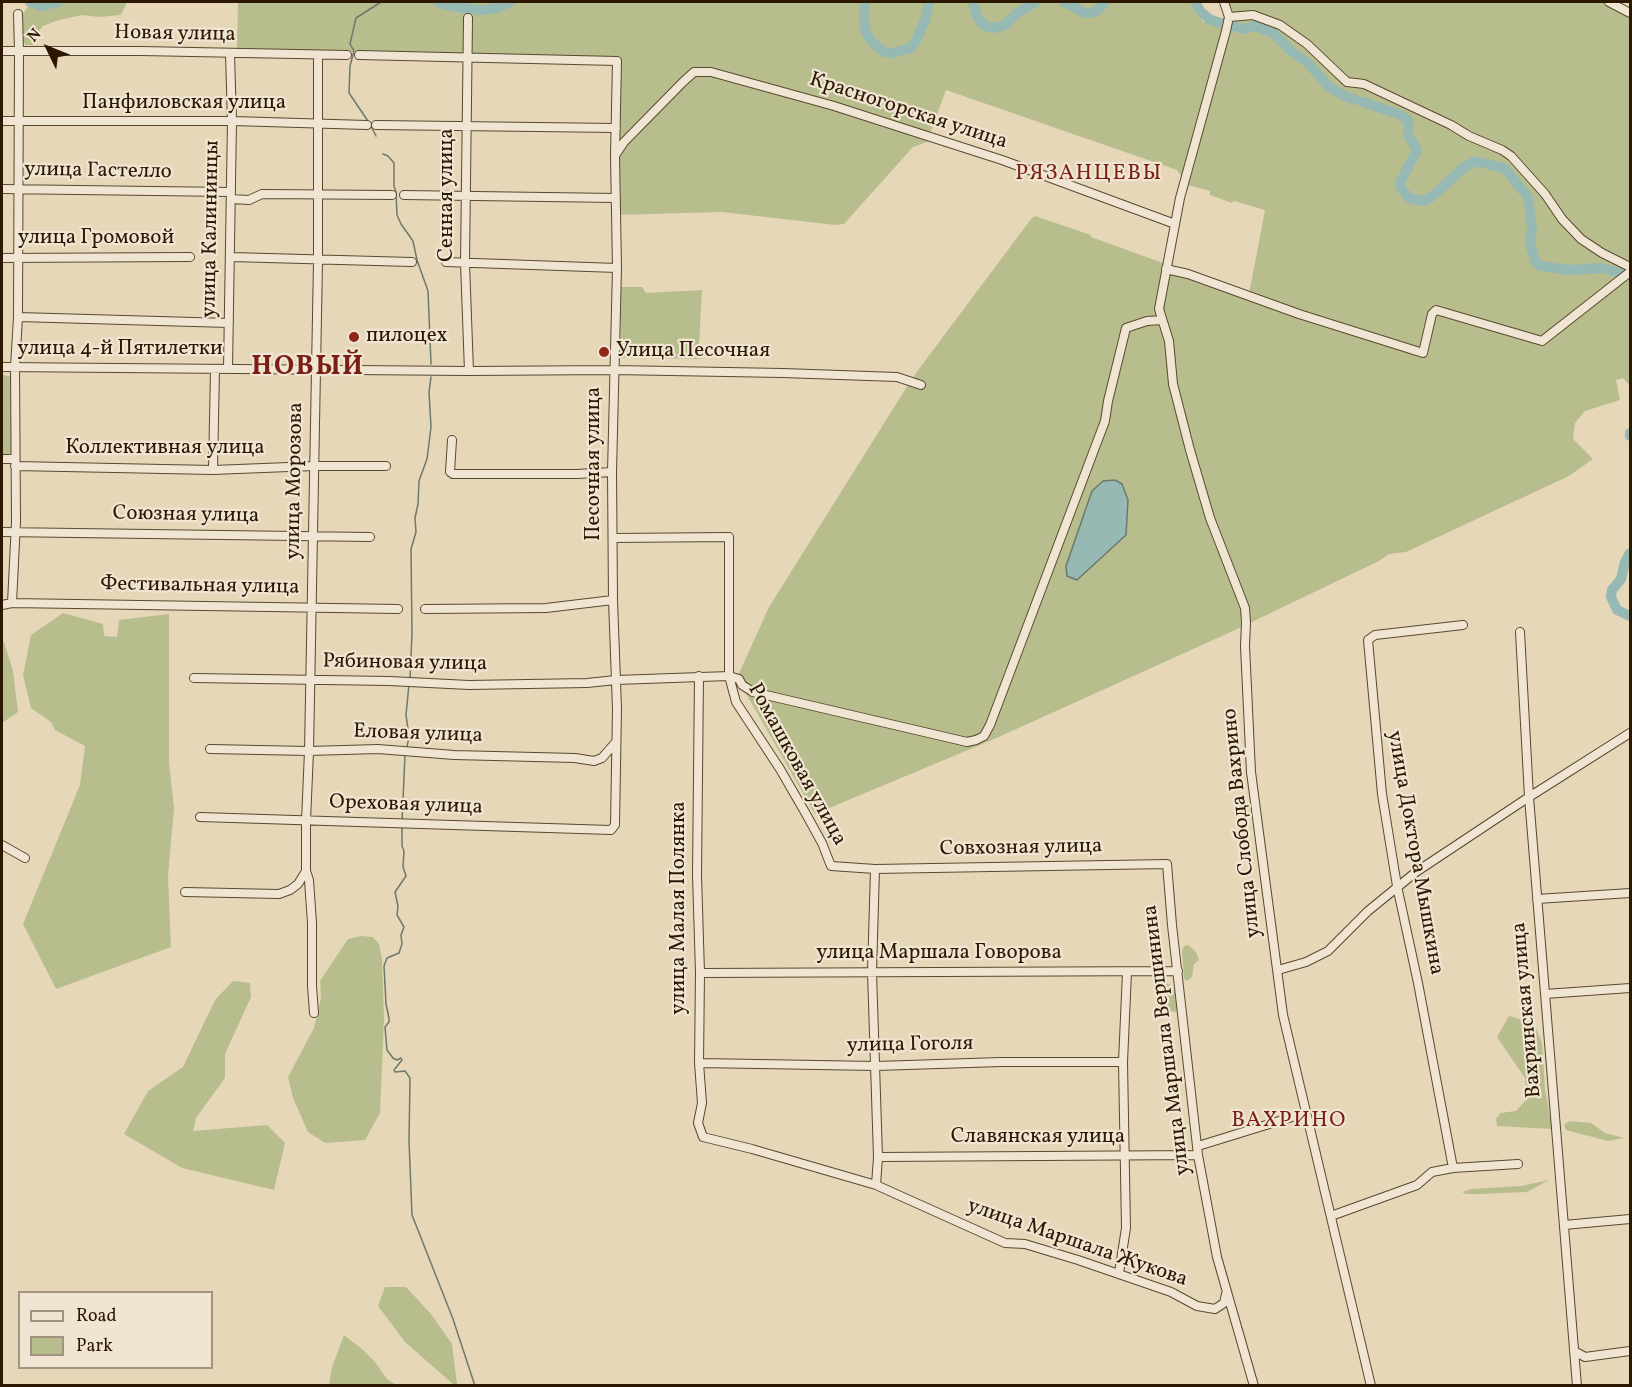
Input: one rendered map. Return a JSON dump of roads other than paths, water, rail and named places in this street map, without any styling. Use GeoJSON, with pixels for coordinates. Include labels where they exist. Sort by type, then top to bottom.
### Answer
{"type":"FeatureCollection","features":[{"type":"Feature","properties":{"kind":"street"},"geometry":{"type":"LineString","coordinates":[[1224,2],[1227,25]]}},
{"type":"Feature","properties":{"kind":"street"},"geometry":{"type":"LineString","coordinates":[[1609,2],[1630,13]]}},
{"type":"Feature","properties":{"kind":"street"},"geometry":{"type":"LineString","coordinates":[[12,603],[15,532],[15,367],[18,316],[18,14]]}},
{"type":"Feature","properties":{"kind":"street"},"geometry":{"type":"LineString","coordinates":[[1166,269],[1188,274],[1299,314],[1423,353],[1432,314],[1436,310],[1542,341],[1616,285],[1630,270],[1581,239],[1562,219],[1545,194],[1511,156],[1502,150],[1364,84],[1347,82],[1307,44],[1280,25],[1252,15],[1236,15],[1227,25]]}},
{"type":"Feature","properties":{"kind":"street","name":"Сенная улица"},"geometry":{"type":"LineString","coordinates":[[468,18],[465,263],[469,371]]}},
{"type":"Feature","properties":{"kind":"street","name":"улица Слобода Вахрино"},"geometry":{"type":"LineString","coordinates":[[1227,25],[1188,165],[1159,309],[1169,341],[1175,390],[1205,504],[1245,608],[1251,772],[1283,1015],[1371,1386]]}},
{"type":"Feature","properties":{"kind":"street","name":"Новая улица"},"geometry":{"type":"LineString","coordinates":[[2,51],[347,55]]}},
{"type":"Feature","properties":{"kind":"street","name":"улица Калининцы"},"geometry":{"type":"LineString","coordinates":[[228,369],[232,121],[230,54]]}},
{"type":"Feature","properties":{"kind":"street","name":"улица Морозова"},"geometry":{"type":"LineString","coordinates":[[314,1013],[312,923],[309,880],[306,871],[306,821],[318,261],[318,55]]}},
{"type":"Feature","properties":{"kind":"street"},"geometry":{"type":"LineString","coordinates":[[359,55],[467,57]]}},
{"type":"Feature","properties":{"kind":"street","name":"Песочная улица"},"geometry":{"type":"LineString","coordinates":[[467,57],[617,61],[615,156],[617,268],[612,471],[617,741],[616,815],[615,825],[611,830]]}},
{"type":"Feature","properties":{"kind":"street","name":"Красногорская улица"},"geometry":{"type":"LineString","coordinates":[[615,156],[642,123],[694,72],[711,72],[875,118],[1002,160],[1175,224]]}},
{"type":"Feature","properties":{"kind":"street","name":"Панфиловская улица"},"geometry":{"type":"LineString","coordinates":[[2,122],[232,121],[367,126]]}},
{"type":"Feature","properties":{"kind":"street"},"geometry":{"type":"LineString","coordinates":[[376,125],[616,128]]}},
{"type":"Feature","properties":{"kind":"street","name":"улица Гастелло"},"geometry":{"type":"LineString","coordinates":[[2,189],[231,196],[249,200],[262,194],[392,195]]}},
{"type":"Feature","properties":{"kind":"street"},"geometry":{"type":"LineString","coordinates":[[404,195],[616,198]]}},
{"type":"Feature","properties":{"kind":"street","name":"улица Громовой"},"geometry":{"type":"LineString","coordinates":[[2,258],[190,257]]}},
{"type":"Feature","properties":{"kind":"street"},"geometry":{"type":"LineString","coordinates":[[231,257],[412,262]]}},
{"type":"Feature","properties":{"kind":"street"},"geometry":{"type":"LineString","coordinates":[[446,262],[617,268]]}},
{"type":"Feature","properties":{"kind":"street"},"geometry":{"type":"LineString","coordinates":[[18,316],[229,322]]}},
{"type":"Feature","properties":{"kind":"street"},"geometry":{"type":"LineString","coordinates":[[729,676],[739,679],[742,685],[753,692],[968,742],[984,736],[1105,422],[1126,328],[1147,321],[1162,320]]}},
{"type":"Feature","properties":{"kind":"street","name":"улица 4-й Пятилетки"},"geometry":{"type":"LineString","coordinates":[[2,367],[614,370],[886,377],[921,385]]}},
{"type":"Feature","properties":{"kind":"street"},"geometry":{"type":"LineString","coordinates":[[213,470],[215,369]]}},
{"type":"Feature","properties":{"kind":"street"},"geometry":{"type":"LineString","coordinates":[[452,440],[450,472],[453,474],[557,474],[612,471]]}},
{"type":"Feature","properties":{"kind":"street","name":"Коллективная улица"},"geometry":{"type":"LineString","coordinates":[[2,459],[15,463],[213,470],[386,466]]}},
{"type":"Feature","properties":{"kind":"street","name":"Союзная улица"},"geometry":{"type":"LineString","coordinates":[[2,532],[370,537]]}},
{"type":"Feature","properties":{"kind":"street","name":"Ромашковая улица"},"geometry":{"type":"LineString","coordinates":[[613,538],[729,537],[729,676],[736,702],[796,796],[822,843],[831,866],[875,869]]}},
{"type":"Feature","properties":{"kind":"street"},"geometry":{"type":"LineString","coordinates":[[425,609],[546,608],[613,600]]}},
{"type":"Feature","properties":{"kind":"street","name":"Фестивальная улица"},"geometry":{"type":"LineString","coordinates":[[2,605],[12,603],[398,609]]}},
{"type":"Feature","properties":{"kind":"street","name":"улица Доктора Мышкина"},"geometry":{"type":"LineString","coordinates":[[1453,1168],[1397,886],[1382,794],[1368,640],[1375,635],[1463,625]]}},
{"type":"Feature","properties":{"kind":"street","name":"Вахринская улица"},"geometry":{"type":"LineString","coordinates":[[1520,632],[1529,797],[1577,1386]]}},
{"type":"Feature","properties":{"kind":"street","name":"улица Малая Полянка"},"geometry":{"type":"LineString","coordinates":[[699,676],[697,875],[700,973],[699,1063],[702,1103],[698,1124],[703,1137]]}},
{"type":"Feature","properties":{"kind":"street","name":"Рябиновая улица"},"geometry":{"type":"LineString","coordinates":[[194,678],[405,681],[469,685],[587,683],[729,676]]}},
{"type":"Feature","properties":{"kind":"street"},"geometry":{"type":"LineString","coordinates":[[1278,970],[1306,962],[1328,951],[1397,886],[1529,797],[1630,733]]}},
{"type":"Feature","properties":{"kind":"street","name":"Еловая улица"},"geometry":{"type":"LineString","coordinates":[[210,748],[309,751],[401,750],[454,755],[575,758],[594,761],[602,758],[617,741]]}},
{"type":"Feature","properties":{"kind":"street","name":"Ореховая улица"},"geometry":{"type":"LineString","coordinates":[[200,817],[611,830]]}},
{"type":"Feature","properties":{"kind":"street"},"geometry":{"type":"LineString","coordinates":[[2,845],[25,858]]}},
{"type":"Feature","properties":{"kind":"street","name":"Совхозная улица"},"geometry":{"type":"LineString","coordinates":[[875,869],[1167,864]]}},
{"type":"Feature","properties":{"kind":"street","name":"улица Маршала Вершинина"},"geometry":{"type":"LineString","coordinates":[[1167,864],[1198,1155],[1217,1257],[1254,1386]]}},
{"type":"Feature","properties":{"kind":"street"},"geometry":{"type":"LineString","coordinates":[[875,869],[872,972],[878,1157],[876,1185]]}},
{"type":"Feature","properties":{"kind":"street"},"geometry":{"type":"LineString","coordinates":[[185,892],[279,894],[298,884],[306,871]]}},
{"type":"Feature","properties":{"kind":"street"},"geometry":{"type":"LineString","coordinates":[[1537,899],[1630,893]]}},
{"type":"Feature","properties":{"kind":"street","name":"улица Маршала Говорова"},"geometry":{"type":"LineString","coordinates":[[700,973],[1178,971]]}},
{"type":"Feature","properties":{"kind":"street"},"geometry":{"type":"LineString","coordinates":[[1119,1273],[1126,1228],[1123,1062],[1127,972]]}},
{"type":"Feature","properties":{"kind":"street"},"geometry":{"type":"LineString","coordinates":[[1545,994],[1630,988]]}},
{"type":"Feature","properties":{"kind":"street","name":"улица Гоголя"},"geometry":{"type":"LineString","coordinates":[[699,1063],[876,1066],[1001,1062],[1123,1062]]}},
{"type":"Feature","properties":{"kind":"street"},"geometry":{"type":"LineString","coordinates":[[1198,1146],[1305,1113]]}},
{"type":"Feature","properties":{"kind":"street","name":"улица Маршала Жукова"},"geometry":{"type":"LineString","coordinates":[[703,1137],[876,1185],[1005,1243],[1025,1244],[1119,1273],[1170,1292],[1197,1306],[1215,1309],[1224,1303],[1227,1293]]}},
{"type":"Feature","properties":{"kind":"street","name":"Славянская улица"},"geometry":{"type":"LineString","coordinates":[[878,1157],[1198,1155]]}},
{"type":"Feature","properties":{"kind":"street"},"geometry":{"type":"LineString","coordinates":[[1330,1216],[1417,1185],[1432,1172],[1453,1168],[1518,1164]]}},
{"type":"Feature","properties":{"kind":"street"},"geometry":{"type":"LineString","coordinates":[[1564,1225],[1630,1219]]}},
{"type":"Feature","properties":{"kind":"street"},"geometry":{"type":"LineString","coordinates":[[1574,1351],[1585,1357],[1630,1351]]}},
{"type":"Feature","properties":{"kind":"water"},"geometry":{"type":"Polygon","coordinates":[[[1115,480],[1122,484],[1128,500],[1126,535],[1077,580],[1067,576],[1066,566],[1092,491],[1103,481],[1115,480]]]}},
{"type":"Feature","properties":{"kind":"waterway"},"geometry":{"type":"LineString","coordinates":[[30,2],[42,6],[58,2]]}},
{"type":"Feature","properties":{"kind":"waterway"},"geometry":{"type":"LineString","coordinates":[[376,136],[349,93],[350,66],[354,51],[350,44],[356,18],[381,2]]}},
{"type":"Feature","properties":{"kind":"waterway"},"geometry":{"type":"LineString","coordinates":[[438,2],[482,10],[497,8],[510,2]]}},
{"type":"Feature","properties":{"kind":"waterway"},"geometry":{"type":"LineString","coordinates":[[865,2],[866,32],[871,41],[884,52],[893,53],[910,48],[915,43],[925,20],[929,2]]}},
{"type":"Feature","properties":{"kind":"waterway"},"geometry":{"type":"LineString","coordinates":[[973,2],[981,22],[987,27],[996,28],[1005,25],[1017,13],[1036,2]]}},
{"type":"Feature","properties":{"kind":"waterway"},"geometry":{"type":"LineString","coordinates":[[1064,2],[1085,13],[1099,9],[1105,2]]}},
{"type":"Feature","properties":{"kind":"waterway"},"geometry":{"type":"LineString","coordinates":[[1195,2],[1209,19],[1223,24]]}},
{"type":"Feature","properties":{"kind":"waterway"},"geometry":{"type":"LineString","coordinates":[[1230,25],[1243,29],[1255,26],[1273,33],[1292,52],[1308,63],[1328,86],[1356,100]]}},
{"type":"Feature","properties":{"kind":"waterway"},"geometry":{"type":"LineString","coordinates":[[1363,102],[1398,114],[1407,119],[1409,123],[1408,135],[1417,150],[1401,181],[1401,188],[1409,198],[1423,201],[1433,196],[1473,162],[1505,169],[1528,197],[1532,229],[1530,244],[1535,261],[1540,266],[1568,270],[1602,268],[1623,274]]}},
{"type":"Feature","properties":{"kind":"waterway"},"geometry":{"type":"LineString","coordinates":[[383,154],[394,163],[397,215],[413,241],[428,291],[431,364]]}},
{"type":"Feature","properties":{"kind":"waterway"},"geometry":{"type":"LineString","coordinates":[[410,679],[411,549],[416,532],[415,518],[419,481],[427,459],[431,427],[429,392],[431,377]]}},
{"type":"Feature","properties":{"kind":"waterway"},"geometry":{"type":"LineString","coordinates":[[1630,553],[1621,579],[1612,590],[1611,597],[1617,610],[1630,616]]}},
{"type":"Feature","properties":{"kind":"waterway"},"geometry":{"type":"LineString","coordinates":[[407,747],[409,736],[406,715],[409,684]]}},
{"type":"Feature","properties":{"kind":"waterway"},"geometry":{"type":"LineString","coordinates":[[402,822],[405,755]]}},
{"type":"Feature","properties":{"kind":"waterway"},"geometry":{"type":"LineString","coordinates":[[402,826],[403,867],[406,876],[395,892],[397,915],[404,927],[399,953],[387,958],[384,966],[389,1018],[385,1027],[387,1050],[393,1058],[402,1060],[394,1070],[395,1072],[405,1071],[410,1078],[409,1141],[412,1215],[453,1319],[475,1386]]}},
{"type":"Feature","properties":{"kind":"place","name":"пилоцех"},"geometry":{"type":"Point","coordinates":[354,337]}},
{"type":"Feature","properties":{"kind":"place","name":"Улица Песочная"},"geometry":{"type":"Point","coordinates":[604,352]}},
{"type":"Feature","properties":{"kind":"district","name":"РЯЗАНЦЕВЫ"},"geometry":{"type":"Point","coordinates":[1089,175]}},
{"type":"Feature","properties":{"kind":"district","name":"НОВЫЙ"},"geometry":{"type":"Point","coordinates":[308,369]}},
{"type":"Feature","properties":{"kind":"district","name":"ВАХРИНО"},"geometry":{"type":"Point","coordinates":[1289,1122]}}]}
